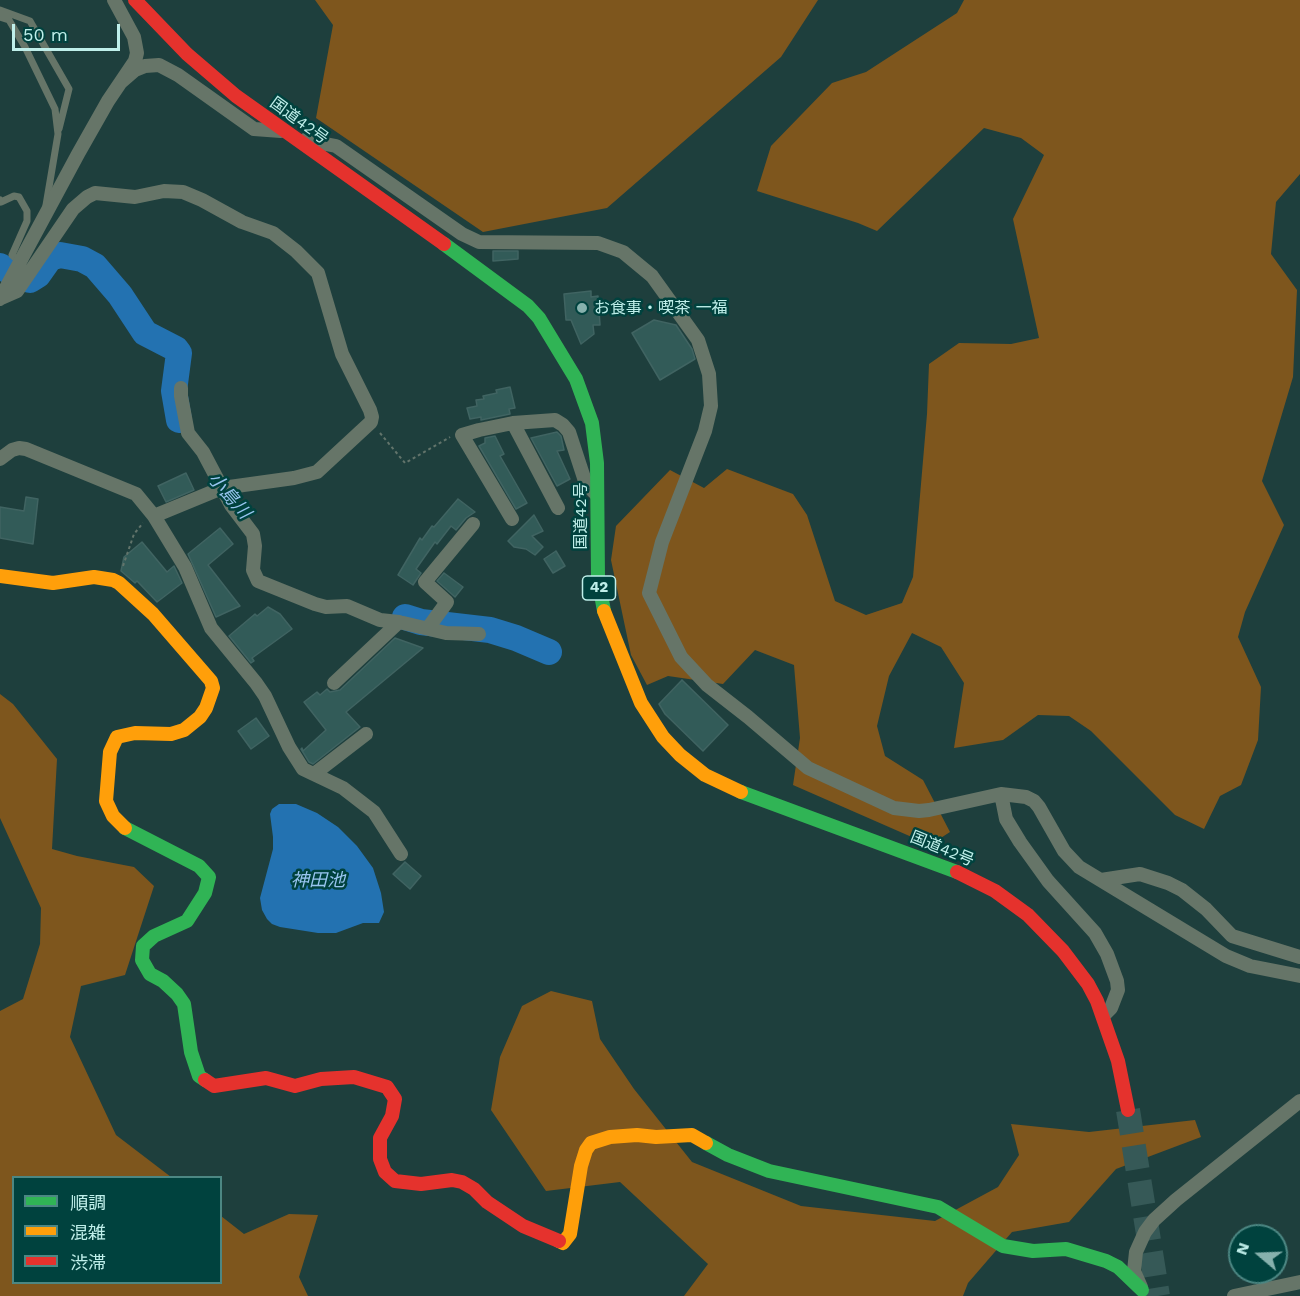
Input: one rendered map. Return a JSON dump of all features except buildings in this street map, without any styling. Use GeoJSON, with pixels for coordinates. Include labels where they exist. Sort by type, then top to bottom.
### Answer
{"type":"FeatureCollection","features":[{"type":"Feature","properties":{"kind":"main road","name":"国道42号"},"geometry":{"type":"LineString","coordinates":[[135,0],[187,54],[236,96],[488,276],[528,306],[539,318],[576,379],[592,423],[597,463],[598,578],[605,617],[641,703],[663,737],[680,755],[705,775],[733,789],[947,867],[994,891],[1028,915],[1063,951],[1088,984],[1103,1016],[1118,1061],[1128,1110]]}},
{"type":"Feature","properties":{"kind":"main road"},"geometry":{"type":"LineString","coordinates":[[0,576],[53,583],[94,577],[119,583],[153,614],[211,681],[213,688],[211,697],[200,717],[184,730],[171,734],[135,733],[117,737],[110,752],[106,801],[113,816],[128,831],[199,866],[209,877],[205,893],[187,921],[154,936],[143,946],[142,960],[150,974],[163,981],[184,1004],[191,1052],[199,1076],[214,1086],[266,1078],[296,1086],[321,1079],[354,1077],[387,1087],[395,1099],[392,1116],[380,1138],[380,1159],[385,1172],[395,1181],[421,1184],[452,1180],[462,1182],[523,1226],[563,1243],[570,1234],[581,1166],[591,1143],[610,1137],[692,1135],[728,1155],[769,1171],[938,1208],[1004,1246],[1033,1251],[1066,1249],[1106,1261],[1118,1267],[1145,1293]]}},
{"type":"Feature","properties":{"kind":"street"},"geometry":{"type":"LineString","coordinates":[[0,298],[108,100],[135,61],[137,46],[114,0]]}},
{"type":"Feature","properties":{"kind":"street"},"geometry":{"type":"LineString","coordinates":[[120,83],[135,70],[145,66],[159,65],[178,75],[254,129],[285,132],[310,141],[336,146],[462,234],[479,242],[598,243],[623,252],[647,271],[698,340],[711,384],[709,418],[662,542],[649,587],[650,598],[681,657],[707,685],[808,768],[894,808],[929,810],[1001,794],[1019,795],[1034,801],[1070,860],[1226,956],[1250,966],[1300,976]]}},
{"type":"Feature","properties":{"kind":"street"},"geometry":{"type":"LineString","coordinates":[[0,298],[17,291],[73,209],[95,193],[135,197],[165,191],[183,192],[242,222],[273,234],[296,251],[318,273],[342,354],[370,410],[371,422],[317,472],[294,478],[222,488],[153,516]]}},
{"type":"Feature","properties":{"kind":"street"},"geometry":{"type":"LineString","coordinates":[[181,388],[188,433],[203,452],[222,488],[253,534],[255,546],[253,570],[258,581],[315,604],[326,607],[347,606],[371,618],[446,633],[479,634]]}},
{"type":"Feature","properties":{"kind":"street"},"geometry":{"type":"LineString","coordinates":[[512,519],[462,435],[513,423],[555,420],[563,424],[569,432],[586,484],[597,496]]}},
{"type":"Feature","properties":{"kind":"street"},"geometry":{"type":"LineString","coordinates":[[513,423],[558,508]]}},
{"type":"Feature","properties":{"kind":"street"},"geometry":{"type":"LineString","coordinates":[[0,459],[19,448],[46,455],[136,494],[153,516],[185,567],[211,628],[261,689],[299,764],[305,772],[343,788],[374,812],[401,854]]}},
{"type":"Feature","properties":{"kind":"street"},"geometry":{"type":"LineString","coordinates":[[428,628],[447,602],[425,582],[473,524]]}},
{"type":"Feature","properties":{"kind":"street"},"geometry":{"type":"LineString","coordinates":[[334,683],[399,622]]}},
{"type":"Feature","properties":{"kind":"street"},"geometry":{"type":"LineString","coordinates":[[314,774],[366,734]]}},
{"type":"Feature","properties":{"kind":"street"},"geometry":{"type":"LineString","coordinates":[[1001,794],[1006,819],[1020,842],[1058,894],[1095,933],[1107,954],[1118,990],[1111,1008],[1103,1016]]}},
{"type":"Feature","properties":{"kind":"street"},"geometry":{"type":"LineString","coordinates":[[1101,880],[1134,874],[1145,875],[1167,883],[1182,890],[1206,909],[1233,936],[1300,957]]}},
{"type":"Feature","properties":{"kind":"street"},"geometry":{"type":"LineString","coordinates":[[1145,1293],[1134,1270],[1136,1252],[1145,1232],[1154,1220],[1300,1101]]}},
{"type":"Feature","properties":{"kind":"street"},"geometry":{"type":"LineString","coordinates":[[1234,1296],[1300,1282]]}},
{"type":"Feature","properties":{"kind":"lane"},"geometry":{"type":"LineString","coordinates":[[0,10],[30,21],[69,89],[58,134],[44,216]]}},
{"type":"Feature","properties":{"kind":"lane"},"geometry":{"type":"LineString","coordinates":[[0,17],[9,20],[25,47],[55,109],[58,134]]}},
{"type":"Feature","properties":{"kind":"lane"},"geometry":{"type":"LineString","coordinates":[[0,200],[1,202],[14,196],[20,197],[27,211],[27,221],[12,255],[20,262]]}},
{"type":"Feature","properties":{"kind":"path"},"geometry":{"type":"LineString","coordinates":[[371,422],[405,463],[453,435],[462,435]]}},
{"type":"Feature","properties":{"kind":"path"},"geometry":{"type":"LineString","coordinates":[[119,583],[134,534],[141,524],[153,516]]}},
{"type":"Feature","properties":{"kind":"shaded area"},"geometry":{"type":"Polygon","coordinates":[[[315,0],[818,0],[781,57],[607,208],[483,232],[316,118],[333,25],[315,0]]]}},
{"type":"Feature","properties":{"kind":"shaded area"},"geometry":{"type":"Polygon","coordinates":[[[964,0],[1300,0],[1300,174],[1276,202],[1271,254],[1297,290],[1293,377],[1262,481],[1284,525],[1245,612],[1238,637],[1261,687],[1258,740],[1241,785],[1220,796],[1204,829],[1175,815],[1091,731],[1069,716],[1038,715],[1003,740],[954,748],[964,683],[941,647],[912,633],[889,676],[877,726],[885,756],[923,780],[950,832],[930,845],[793,785],[800,738],[794,665],[755,650],[723,684],[668,676],[647,685],[631,655],[611,560],[616,526],[670,470],[704,488],[727,469],[793,494],[807,515],[835,601],[866,615],[902,603],[913,577],[929,364],[959,343],[1011,344],[1039,338],[1013,219],[1044,155],[1021,138],[984,128],[877,231],[757,191],[771,146],[832,83],[866,72],[957,13],[964,0]]]}},
{"type":"Feature","properties":{"kind":"shaded area"},"geometry":{"type":"Polygon","coordinates":[[[0,694],[13,704],[57,759],[52,849],[134,867],[154,886],[125,975],[81,986],[70,1037],[116,1135],[170,1176],[12,1176],[12,1284],[222,1284],[222,1217],[244,1234],[289,1214],[318,1215],[299,1277],[308,1296],[0,1296],[0,1011],[23,999],[40,944],[41,908],[0,818],[0,694]]]}},
{"type":"Feature","properties":{"kind":"shaded area"},"geometry":{"type":"Polygon","coordinates":[[[551,991],[592,1001],[600,1039],[634,1089],[692,1162],[801,1206],[935,1221],[998,1187],[1019,1155],[1011,1124],[1089,1132],[1195,1120],[1201,1137],[1116,1169],[1069,1222],[1012,1232],[968,1283],[963,1296],[684,1296],[708,1264],[620,1182],[546,1191],[491,1110],[500,1057],[522,1006],[551,991]]]}},
{"type":"Feature","properties":{"kind":"water","name":"神田池"},"geometry":{"type":"Polygon","coordinates":[[[279,804],[296,804],[317,813],[338,827],[357,846],[373,868],[381,893],[384,912],[379,923],[363,923],[336,933],[318,933],[280,927],[267,919],[262,910],[260,898],[273,849],[270,814],[272,809],[279,804]]]}},
{"type":"Feature","properties":{"kind":"waterway","name":"小島川"},"geometry":{"type":"LineString","coordinates":[[0,266],[19,277],[30,280],[38,275],[50,258],[60,255],[82,259],[95,266],[120,295],[145,333],[176,349],[179,353],[174,391],[179,420]]}},
{"type":"Feature","properties":{"kind":"waterway","name":"小島川"},"geometry":{"type":"LineString","coordinates":[[405,617],[421,622],[490,630],[549,652]]}},
{"type":"Feature","properties":{"kind":"tunnel"},"geometry":{"type":"LineString","coordinates":[[1128,1110],[1158,1296]]}},
{"type":"Feature","properties":{"kind":"traffic: fast"},"geometry":{"type":"LineString","coordinates":[[444,244],[528,306],[539,318],[576,379],[592,423],[597,463],[598,578],[604,611]]}},
{"type":"Feature","properties":{"kind":"traffic: fast"},"geometry":{"type":"LineString","coordinates":[[741,792],[957,872]]}},
{"type":"Feature","properties":{"kind":"traffic: fast"},"geometry":{"type":"LineString","coordinates":[[125,828],[199,866],[209,877],[205,893],[187,921],[154,936],[143,946],[142,960],[150,974],[163,981],[184,1004],[191,1052],[199,1076],[205,1080]]}},
{"type":"Feature","properties":{"kind":"traffic: fast"},"geometry":{"type":"LineString","coordinates":[[706,1143],[728,1155],[769,1171],[938,1207],[1003,1246],[1033,1251],[1066,1249],[1106,1261],[1118,1267],[1142,1290]]}},
{"type":"Feature","properties":{"kind":"traffic: slow"},"geometry":{"type":"LineString","coordinates":[[0,576],[53,583],[94,577],[113,580],[153,614],[211,681],[213,688],[206,708],[200,717],[184,730],[171,734],[135,733],[117,737],[110,752],[106,801],[113,816],[125,828]]}},
{"type":"Feature","properties":{"kind":"traffic: slow"},"geometry":{"type":"LineString","coordinates":[[604,611],[641,703],[663,737],[680,755],[705,775],[741,792]]}},
{"type":"Feature","properties":{"kind":"traffic: slow"},"geometry":{"type":"LineString","coordinates":[[559,1241],[563,1243],[570,1234],[581,1166],[591,1143],[610,1137],[637,1135],[656,1137],[692,1135],[706,1143]]}},
{"type":"Feature","properties":{"kind":"traffic: jam"},"geometry":{"type":"LineString","coordinates":[[135,0],[187,54],[236,96],[444,244]]}},
{"type":"Feature","properties":{"kind":"traffic: jam"},"geometry":{"type":"LineString","coordinates":[[957,872],[995,891],[1028,915],[1063,951],[1088,984],[1097,1001],[1118,1061],[1128,1110]]}},
{"type":"Feature","properties":{"kind":"traffic: jam"},"geometry":{"type":"LineString","coordinates":[[205,1080],[214,1086],[266,1078],[295,1086],[321,1079],[354,1077],[387,1087],[395,1099],[392,1116],[380,1138],[380,1159],[385,1172],[395,1181],[421,1184],[452,1180],[462,1182],[523,1226],[559,1241]]}},
{"type":"Feature","properties":{"kind":"place","name":"お食事・喫茶 一福"},"geometry":{"type":"Point","coordinates":[582,308]}}]}
